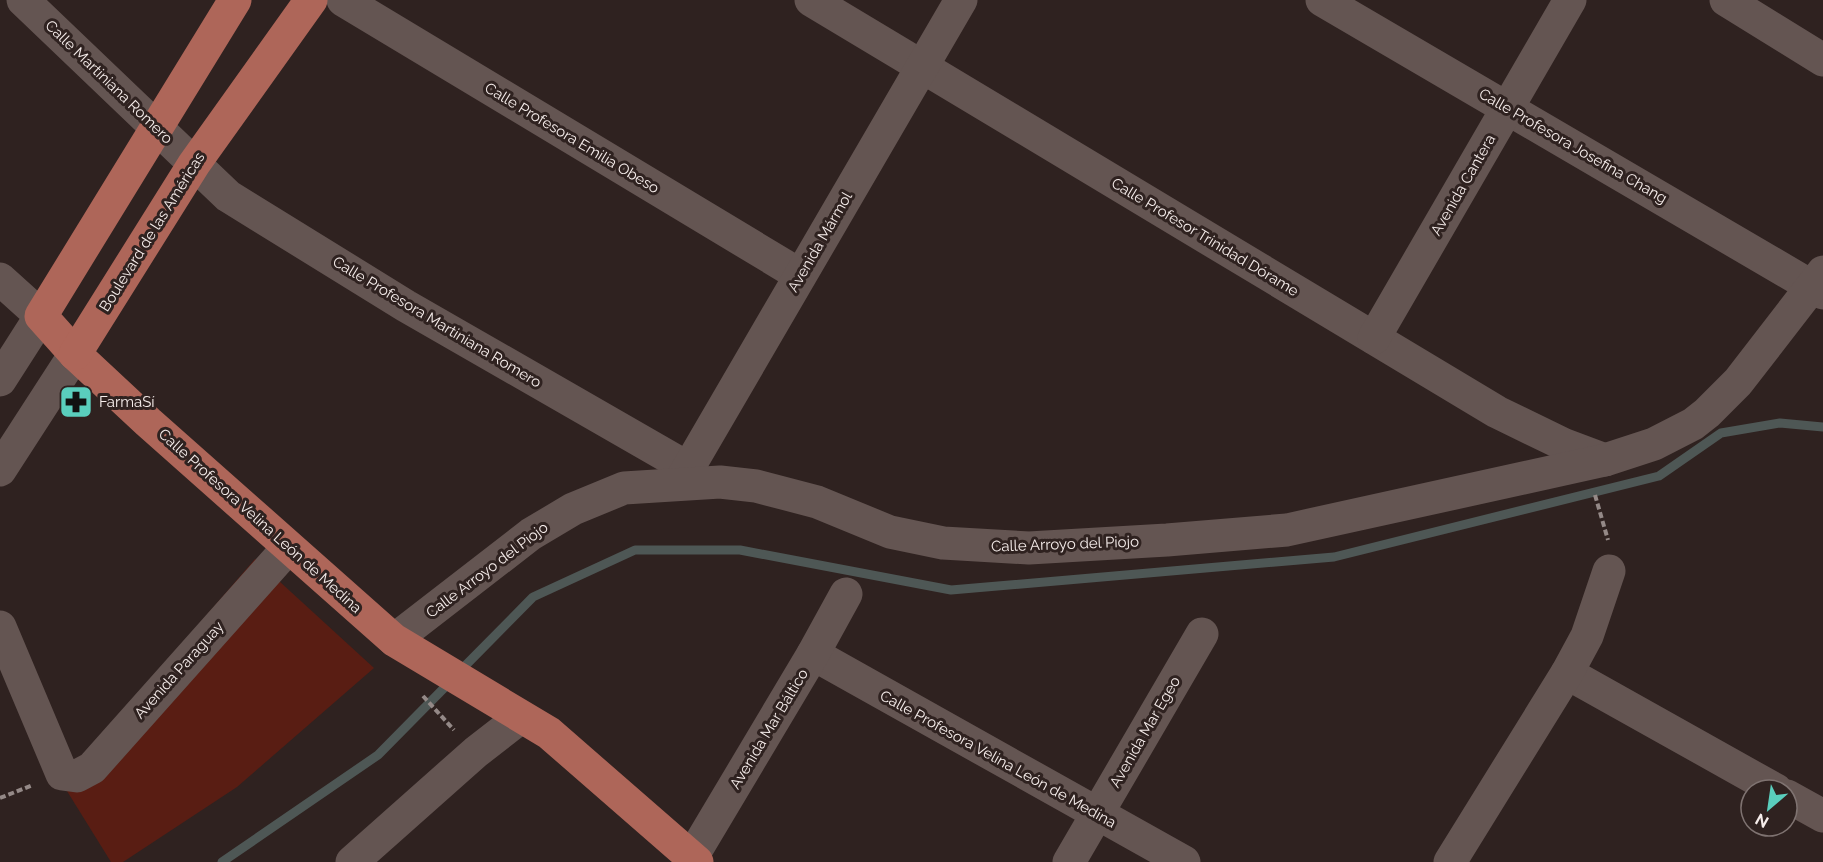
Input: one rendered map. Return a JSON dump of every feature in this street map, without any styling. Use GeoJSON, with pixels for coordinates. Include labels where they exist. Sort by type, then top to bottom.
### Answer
{"type":"FeatureCollection","features":[{"type":"Feature","properties":{"kind":"main road"},"geometry":{"type":"LineString","coordinates":[[41,316],[235,0]]}},
{"type":"Feature","properties":{"kind":"main road","name":"Boulevard de las Américas"},"geometry":{"type":"LineString","coordinates":[[75,354],[194,164],[311,0]]}},
{"type":"Feature","properties":{"kind":"main road","name":"Calle Profesora Velina León de Medina"},"geometry":{"type":"LineString","coordinates":[[41,316],[75,354],[288,548],[394,640],[521,717]]}},
{"type":"Feature","properties":{"kind":"main road"},"geometry":{"type":"LineString","coordinates":[[521,717],[549,734],[692,861]]}},
{"type":"Feature","properties":{"kind":"street","name":"Calle Martiniana Romero"},"geometry":{"type":"LineString","coordinates":[[23,0],[194,164]]}},
{"type":"Feature","properties":{"kind":"street","name":"Calle Profesora Emilia Obeso"},"geometry":{"type":"LineString","coordinates":[[343,0],[800,275]]}},
{"type":"Feature","properties":{"kind":"street","name":"Calle Profesor Trinidad Dórame"},"geometry":{"type":"LineString","coordinates":[[811,0],[1497,412],[1565,445],[1605,460]]}},
{"type":"Feature","properties":{"kind":"street","name":"Avenida Mármol"},"geometry":{"type":"LineString","coordinates":[[684,476],[962,0]]}},
{"type":"Feature","properties":{"kind":"street","name":"Calle Profesora Josefina Chang"},"geometry":{"type":"LineString","coordinates":[[1322,0],[1507,108],[1820,284]]}},
{"type":"Feature","properties":{"kind":"street","name":"Avenida Cantera"},"geometry":{"type":"LineString","coordinates":[[1374,338],[1570,0]]}},
{"type":"Feature","properties":{"kind":"street"},"geometry":{"type":"LineString","coordinates":[[1726,0],[1823,60]]}},
{"type":"Feature","properties":{"kind":"street","name":"Calle Profesora Martiniana Romero"},"geometry":{"type":"LineString","coordinates":[[194,164],[228,196],[684,476]]}},
{"type":"Feature","properties":{"kind":"street","name":"Calle Profesora Velina León de Medina"},"geometry":{"type":"LineString","coordinates":[[0,279],[41,316]]}},
{"type":"Feature","properties":{"kind":"street","name":"Calle Arroyo del Piojo"},"geometry":{"type":"LineString","coordinates":[[394,640],[531,534],[573,509],[624,488],[684,476],[756,486],[817,502],[890,532],[943,543],[1029,548],[1287,530],[1605,460],[1654,444],[1693,424],[1707,413],[1738,382],[1820,284]]}},
{"type":"Feature","properties":{"kind":"street"},"geometry":{"type":"LineString","coordinates":[[0,380],[41,316]]}},
{"type":"Feature","properties":{"kind":"street","name":"Boulevard de las Américas"},"geometry":{"type":"LineString","coordinates":[[0,470],[75,354]]}},
{"type":"Feature","properties":{"kind":"street","name":"Avenida Paraguay"},"geometry":{"type":"LineString","coordinates":[[0,627],[62,774],[77,777],[92,768],[288,548]]}},
{"type":"Feature","properties":{"kind":"street"},"geometry":{"type":"LineString","coordinates":[[1450,862],[1568,673],[1587,636],[1609,571]]}},
{"type":"Feature","properties":{"kind":"street","name":"Avenida Mar Báltico"},"geometry":{"type":"LineString","coordinates":[[692,861],[846,594]]}},
{"type":"Feature","properties":{"kind":"street","name":"Avenida Mar Egeo"},"geometry":{"type":"LineString","coordinates":[[1069,862],[1202,634]]}},
{"type":"Feature","properties":{"kind":"street","name":"Calle Profesora Velina León de Medina"},"geometry":{"type":"LineString","coordinates":[[813,654],[1096,815],[1184,862]]}},
{"type":"Feature","properties":{"kind":"street"},"geometry":{"type":"LineString","coordinates":[[1568,673],[1755,778]]}},
{"type":"Feature","properties":{"kind":"street"},"geometry":{"type":"LineString","coordinates":[[352,862],[476,752],[521,717]]}},
{"type":"Feature","properties":{"kind":"street"},"geometry":{"type":"LineString","coordinates":[[1799,803],[1823,816]]}},
{"type":"Feature","properties":{"kind":"path"},"geometry":{"type":"LineString","coordinates":[[1597,500],[1607,531]]}},
{"type":"Feature","properties":{"kind":"path"},"geometry":{"type":"LineString","coordinates":[[422,695],[456,732]]}},
{"type":"Feature","properties":{"kind":"shaded area"},"geometry":{"type":"Polygon","coordinates":[[[255,559],[374,668],[237,787],[123,862],[111,862],[62,783],[255,559]]]}},
{"type":"Feature","properties":{"kind":"waterway"},"geometry":{"type":"LineString","coordinates":[[459,672],[533,597],[635,550],[740,550],[951,590],[1334,557],[1659,476],[1721,433],[1780,423],[1823,427]]}},
{"type":"Feature","properties":{"kind":"waterway"},"geometry":{"type":"LineString","coordinates":[[222,862],[378,755],[450,682]]}},
{"type":"Feature","properties":{"kind":"place","name":"FarmaSí"},"geometry":{"type":"Point","coordinates":[76,402]}}]}
